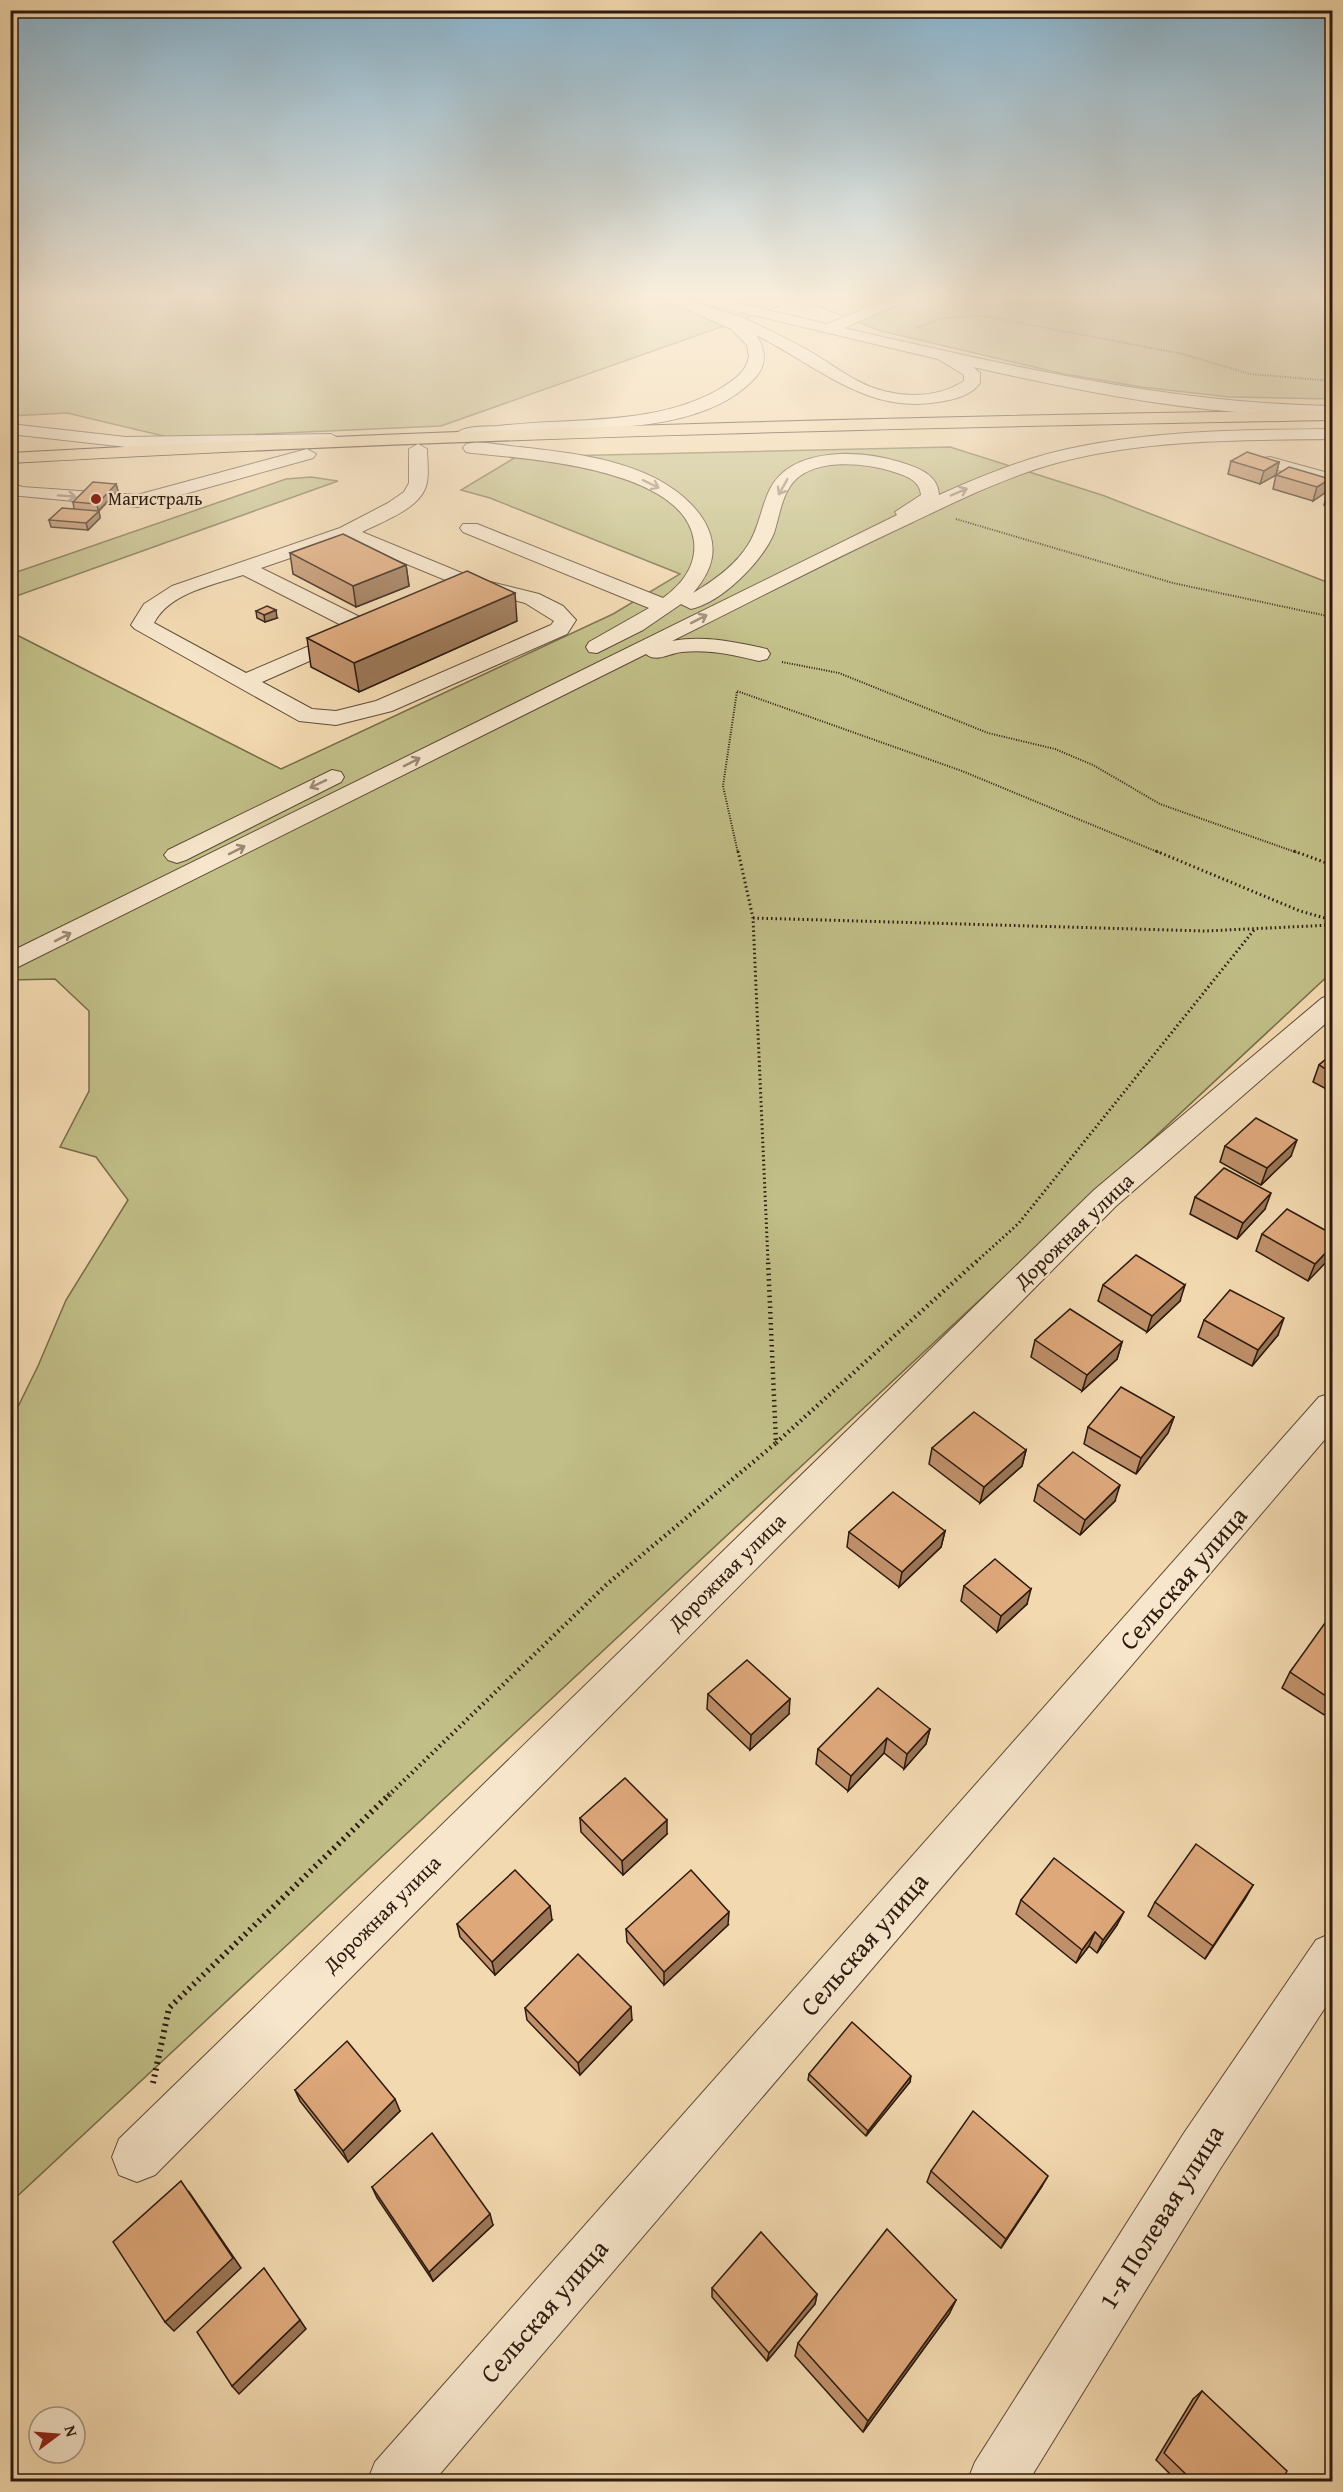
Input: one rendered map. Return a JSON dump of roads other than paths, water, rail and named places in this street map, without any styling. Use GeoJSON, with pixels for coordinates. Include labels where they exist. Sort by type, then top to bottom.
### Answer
{"type":"FeatureCollection","features":[{"type":"Feature","properties":{"kind":"highway"},"geometry":{"type":"LineString","coordinates":[[10,469],[418,449],[467,441],[767,425],[1332,416]]}},
{"type":"Feature","properties":{"kind":"highway"},"geometry":{"type":"LineString","coordinates":[[10,458],[348,439],[467,441],[1332,428]]}},
{"type":"Feature","properties":{"kind":"street"},"geometry":{"type":"LineString","coordinates":[[467,441],[659,415]]}},
{"type":"Feature","properties":{"kind":"street"},"geometry":{"type":"LineString","coordinates":[[10,429],[126,442],[348,439]]}},
{"type":"Feature","properties":{"kind":"street"},"geometry":{"type":"LineString","coordinates":[[10,963],[849,544],[1012,471],[1096,449],[1210,435],[1332,434]]}},
{"type":"Feature","properties":{"kind":"street"},"geometry":{"type":"LineString","coordinates":[[467,441],[609,468],[639,478],[674,496],[687,508],[705,541],[702,563],[695,578],[683,591],[663,606],[597,647]]}},
{"type":"Feature","properties":{"kind":"street"},"geometry":{"type":"LineString","coordinates":[[347,532],[468,582],[530,597],[556,610],[565,620],[559,629],[384,706],[336,717],[308,716],[142,625],[151,608],[179,590],[347,532],[372,521],[412,495],[418,483],[418,449]]}},
{"type":"Feature","properties":{"kind":"street"},"geometry":{"type":"LineString","coordinates":[[10,487],[18,492],[138,501],[307,454]]}},
{"type":"Feature","properties":{"kind":"street"},"geometry":{"type":"LineString","coordinates":[[377,755],[597,647],[653,626],[702,597],[729,578],[758,545],[783,482],[793,472],[824,462],[858,460],[896,466],[925,480],[930,488],[930,496],[921,504],[849,544]]}},
{"type":"Feature","properties":{"kind":"street"},"geometry":{"type":"LineString","coordinates":[[1270,462],[1332,480]]}},
{"type":"Feature","properties":{"kind":"street"},"geometry":{"type":"LineString","coordinates":[[470,528],[663,606]]}},
{"type":"Feature","properties":{"kind":"street"},"geometry":{"type":"LineString","coordinates":[[245,568],[364,628]]}},
{"type":"Feature","properties":{"kind":"street"},"geometry":{"type":"LineString","coordinates":[[556,690],[676,646],[712,644],[759,654],[745,645],[738,637],[734,627],[735,617],[743,607],[788,574]]}},
{"type":"Feature","properties":{"kind":"street"},"geometry":{"type":"LineString","coordinates":[[437,596],[468,582]]}},
{"type":"Feature","properties":{"kind":"street"},"geometry":{"type":"LineString","coordinates":[[244,682],[385,619]]}},
{"type":"Feature","properties":{"kind":"street"},"geometry":{"type":"LineString","coordinates":[[10,938],[356,765]]}},
{"type":"Feature","properties":{"kind":"street","name":"Дорожная улица"},"geometry":{"type":"LineString","coordinates":[[137,2157],[1105,1198],[1332,1004]]}},
{"type":"Feature","properties":{"kind":"street","name":"Сельская улица"},"geometry":{"type":"LineString","coordinates":[[395,2481],[1332,1407]]}},
{"type":"Feature","properties":{"kind":"street","name":"1-я Полевая улица"},"geometry":{"type":"LineString","coordinates":[[995,2481],[1202,2151],[1332,1956]]}},
{"type":"Feature","properties":{"kind":"place","name":"Магистраль"},"geometry":{"type":"Point","coordinates":[96,499]}}]}
